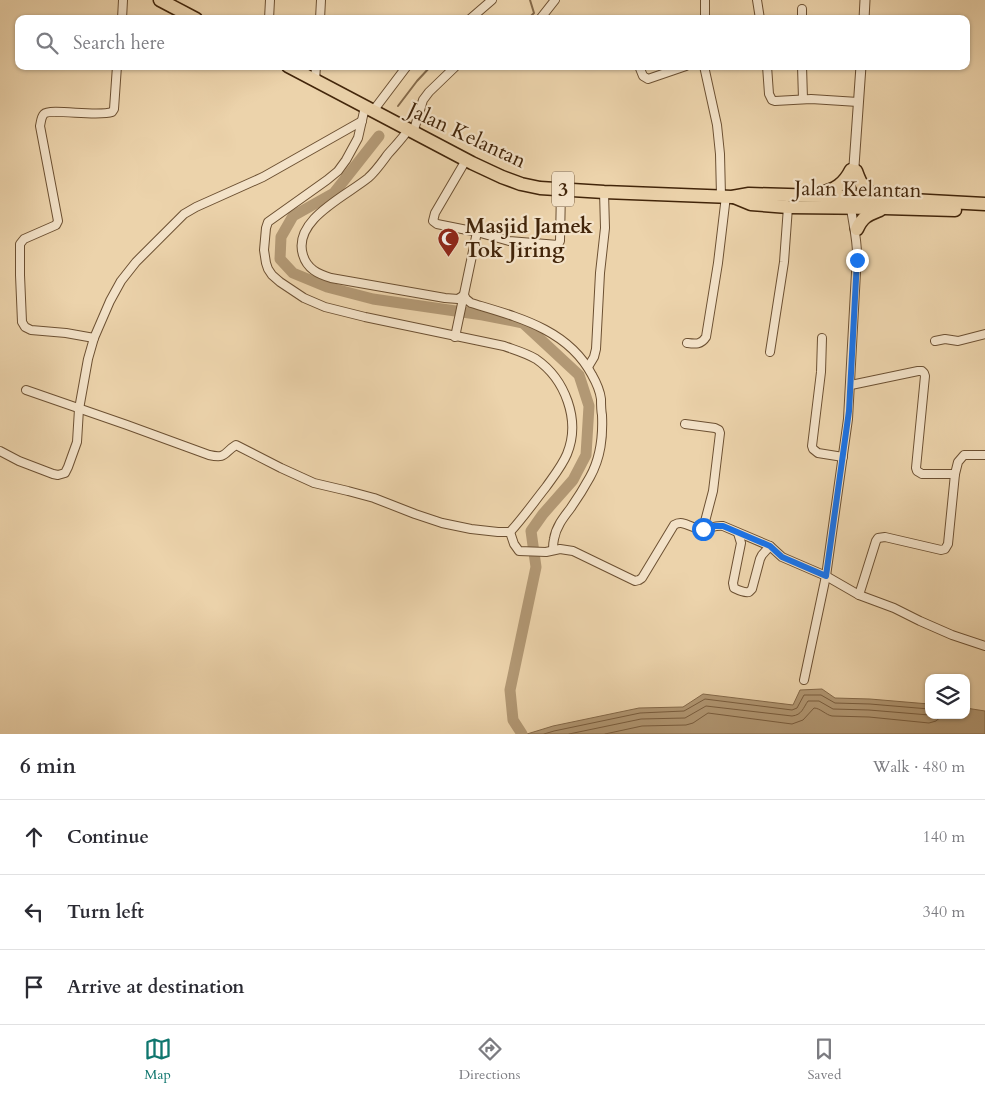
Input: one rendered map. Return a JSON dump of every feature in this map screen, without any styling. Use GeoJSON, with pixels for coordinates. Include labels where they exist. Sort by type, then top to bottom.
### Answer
{"type":"FeatureCollection","features":[{"type":"Feature","properties":{"kind":"highway"},"geometry":{"type":"LineString","coordinates":[[160,0],[188,15]]}},
{"type":"Feature","properties":{"kind":"highway","name":"Jalan Kelantan"},"geometry":{"type":"LineString","coordinates":[[295,70],[466,160],[502,177],[540,188],[726,196],[749,194],[803,196],[885,208],[985,210]]}},
{"type":"Feature","properties":{"kind":"highway"},"geometry":{"type":"LineString","coordinates":[[803,196],[834,189],[843,183],[854,169],[866,191],[902,200]]}},
{"type":"Feature","properties":{"kind":"highway","name":"Jalan Kelantan"},"geometry":{"type":"LineString","coordinates":[[726,196],[751,204],[788,207],[835,208],[854,203],[902,200],[985,204]]}},
{"type":"Feature","properties":{"kind":"highway"},"geometry":{"type":"LineString","coordinates":[[835,208],[847,216],[856,229],[865,216],[885,208]]}},
{"type":"Feature","properties":{"kind":"street"},"geometry":{"type":"LineString","coordinates":[[122,15],[123,0]]}},
{"type":"Feature","properties":{"kind":"street"},"geometry":{"type":"LineString","coordinates":[[269,15],[270,0]]}},
{"type":"Feature","properties":{"kind":"street"},"geometry":{"type":"LineString","coordinates":[[320,15],[321,0]]}},
{"type":"Feature","properties":{"kind":"street"},"geometry":{"type":"LineString","coordinates":[[475,15],[492,0]]}},
{"type":"Feature","properties":{"kind":"street"},"geometry":{"type":"LineString","coordinates":[[543,15],[555,0]]}},
{"type":"Feature","properties":{"kind":"street"},"geometry":{"type":"LineString","coordinates":[[704,0],[705,15]]}},
{"type":"Feature","properties":{"kind":"street"},"geometry":{"type":"LineString","coordinates":[[758,0],[760,15]]}},
{"type":"Feature","properties":{"kind":"street"},"geometry":{"type":"LineString","coordinates":[[864,15],[865,0]]}},
{"type":"Feature","properties":{"kind":"street"},"geometry":{"type":"LineString","coordinates":[[802,9],[802,15]]}},
{"type":"Feature","properties":{"kind":"street"},"geometry":{"type":"LineString","coordinates":[[94,338],[66,332],[31,330],[23,325],[20,293],[20,244],[24,239],[56,225],[58,221],[40,126],[43,115],[46,112],[56,111],[94,114],[112,112],[114,109],[118,70]]}},
{"type":"Feature","properties":{"kind":"street"},"geometry":{"type":"LineString","coordinates":[[315,81],[316,70]]}},
{"type":"Feature","properties":{"kind":"street"},"geometry":{"type":"LineString","coordinates":[[0,451],[19,461],[53,474],[65,473],[77,442],[79,409],[88,359],[94,338],[110,301],[128,272],[147,250],[184,214],[264,177],[362,121],[404,70]]}},
{"type":"Feature","properties":{"kind":"street"},"geometry":{"type":"LineString","coordinates":[[452,70],[423,100],[409,131],[369,177],[311,222],[303,234],[301,244],[302,255],[314,272],[332,278],[445,298],[460,299],[463,297]]}},
{"type":"Feature","properties":{"kind":"street"},"geometry":{"type":"LineString","coordinates":[[641,70],[643,76],[648,79],[674,70]]}},
{"type":"Feature","properties":{"kind":"street"},"geometry":{"type":"LineString","coordinates":[[687,343],[700,343],[706,337],[726,196],[717,125],[705,70]]}},
{"type":"Feature","properties":{"kind":"street"},"geometry":{"type":"LineString","coordinates":[[767,70],[770,99],[775,101],[818,99],[858,102]]}},
{"type":"Feature","properties":{"kind":"street"},"geometry":{"type":"LineString","coordinates":[[802,70],[803,99]]}},
{"type":"Feature","properties":{"kind":"street"},"geometry":{"type":"LineString","coordinates":[[804,680],[826,576],[848,419],[858,254],[854,203],[854,169],[861,70]]}},
{"type":"Feature","properties":{"kind":"street"},"geometry":{"type":"LineString","coordinates":[[362,121],[358,138],[338,170],[268,222],[264,250],[268,269],[272,275],[291,291],[316,304],[365,317],[504,346],[534,358],[547,368],[562,388],[570,410],[572,432],[570,443],[566,457],[510,532]]}},
{"type":"Feature","properties":{"kind":"street"},"geometry":{"type":"LineString","coordinates":[[466,160],[435,213],[433,220],[437,224],[477,232],[508,241],[558,245],[560,241],[560,189]]}},
{"type":"Feature","properties":{"kind":"street"},"geometry":{"type":"LineString","coordinates":[[588,368],[594,358],[596,349],[600,273],[605,228],[604,192]]}},
{"type":"Feature","properties":{"kind":"street"},"geometry":{"type":"LineString","coordinates":[[770,352],[784,262],[788,207]]}},
{"type":"Feature","properties":{"kind":"street"},"geometry":{"type":"LineString","coordinates":[[456,337],[458,319],[477,232]]}},
{"type":"Feature","properties":{"kind":"street"},"geometry":{"type":"LineString","coordinates":[[463,297],[471,303],[534,324],[557,336],[578,355],[597,384],[601,398],[600,452],[590,477],[560,522],[550,551]]}},
{"type":"Feature","properties":{"kind":"street"},"geometry":{"type":"LineString","coordinates":[[935,340],[958,341],[985,334]]}},
{"type":"Feature","properties":{"kind":"street"},"geometry":{"type":"LineString","coordinates":[[822,338],[821,372],[812,446],[818,453],[843,457]]}},
{"type":"Feature","properties":{"kind":"street"},"geometry":{"type":"LineString","coordinates":[[851,385],[918,371],[924,372],[916,468],[922,474],[956,474]]}},
{"type":"Feature","properties":{"kind":"street"},"geometry":{"type":"LineString","coordinates":[[26,390],[209,455],[217,457],[226,454],[236,444],[314,483],[374,498],[428,519],[471,529],[510,532]]}},
{"type":"Feature","properties":{"kind":"street"},"geometry":{"type":"LineString","coordinates":[[685,424],[715,428],[720,433],[713,491],[703,529]]}},
{"type":"Feature","properties":{"kind":"street"},"geometry":{"type":"LineString","coordinates":[[859,595],[878,538],[885,537],[941,550],[947,547],[958,462],[964,455],[985,456]]}},
{"type":"Feature","properties":{"kind":"street"},"geometry":{"type":"LineString","coordinates":[[510,532],[514,544],[520,551],[560,549],[573,551],[635,581],[642,578],[674,524],[681,522],[703,529],[723,526],[770,546],[782,557],[826,576],[859,595],[894,608],[952,635],[985,646]]}},
{"type":"Feature","properties":{"kind":"street"},"geometry":{"type":"LineString","coordinates":[[738,533],[741,543],[733,582],[736,589],[750,592],[760,559],[770,546]]}},
{"type":"Feature","properties":{"kind":"water"},"geometry":{"type":"Polygon","coordinates":[[[822,689],[835,698],[925,704],[925,719],[970,719],[970,709],[985,711],[985,734],[527,734],[553,726],[639,708],[683,707],[703,694],[793,705],[800,690],[822,689]]]}},
{"type":"Feature","properties":{"kind":"waterway"},"geometry":{"type":"LineString","coordinates":[[530,0],[534,13],[532,15]]}},
{"type":"Feature","properties":{"kind":"waterway"},"geometry":{"type":"LineString","coordinates":[[398,106],[427,70]]}},
{"type":"Feature","properties":{"kind":"waterway"},"geometry":{"type":"LineString","coordinates":[[379,136],[334,193],[293,216],[281,237],[280,259],[293,273],[327,287],[373,299],[483,315],[523,323],[579,375],[589,406],[586,455],[573,480],[543,514],[531,531],[536,567],[510,690],[513,720],[522,734]]}},
{"type":"Feature","properties":{"kind":"place","name":"Masjid Jamek Tok Jiring"},"geometry":{"type":"Point","coordinates":[449,257]}},
{"type":"Feature","properties":{"kind":"route"},"geometry":{"type":"LineString","coordinates":[[703,529],[723,526],[770,546],[782,557],[826,576],[849,411],[857,260]]}}]}
